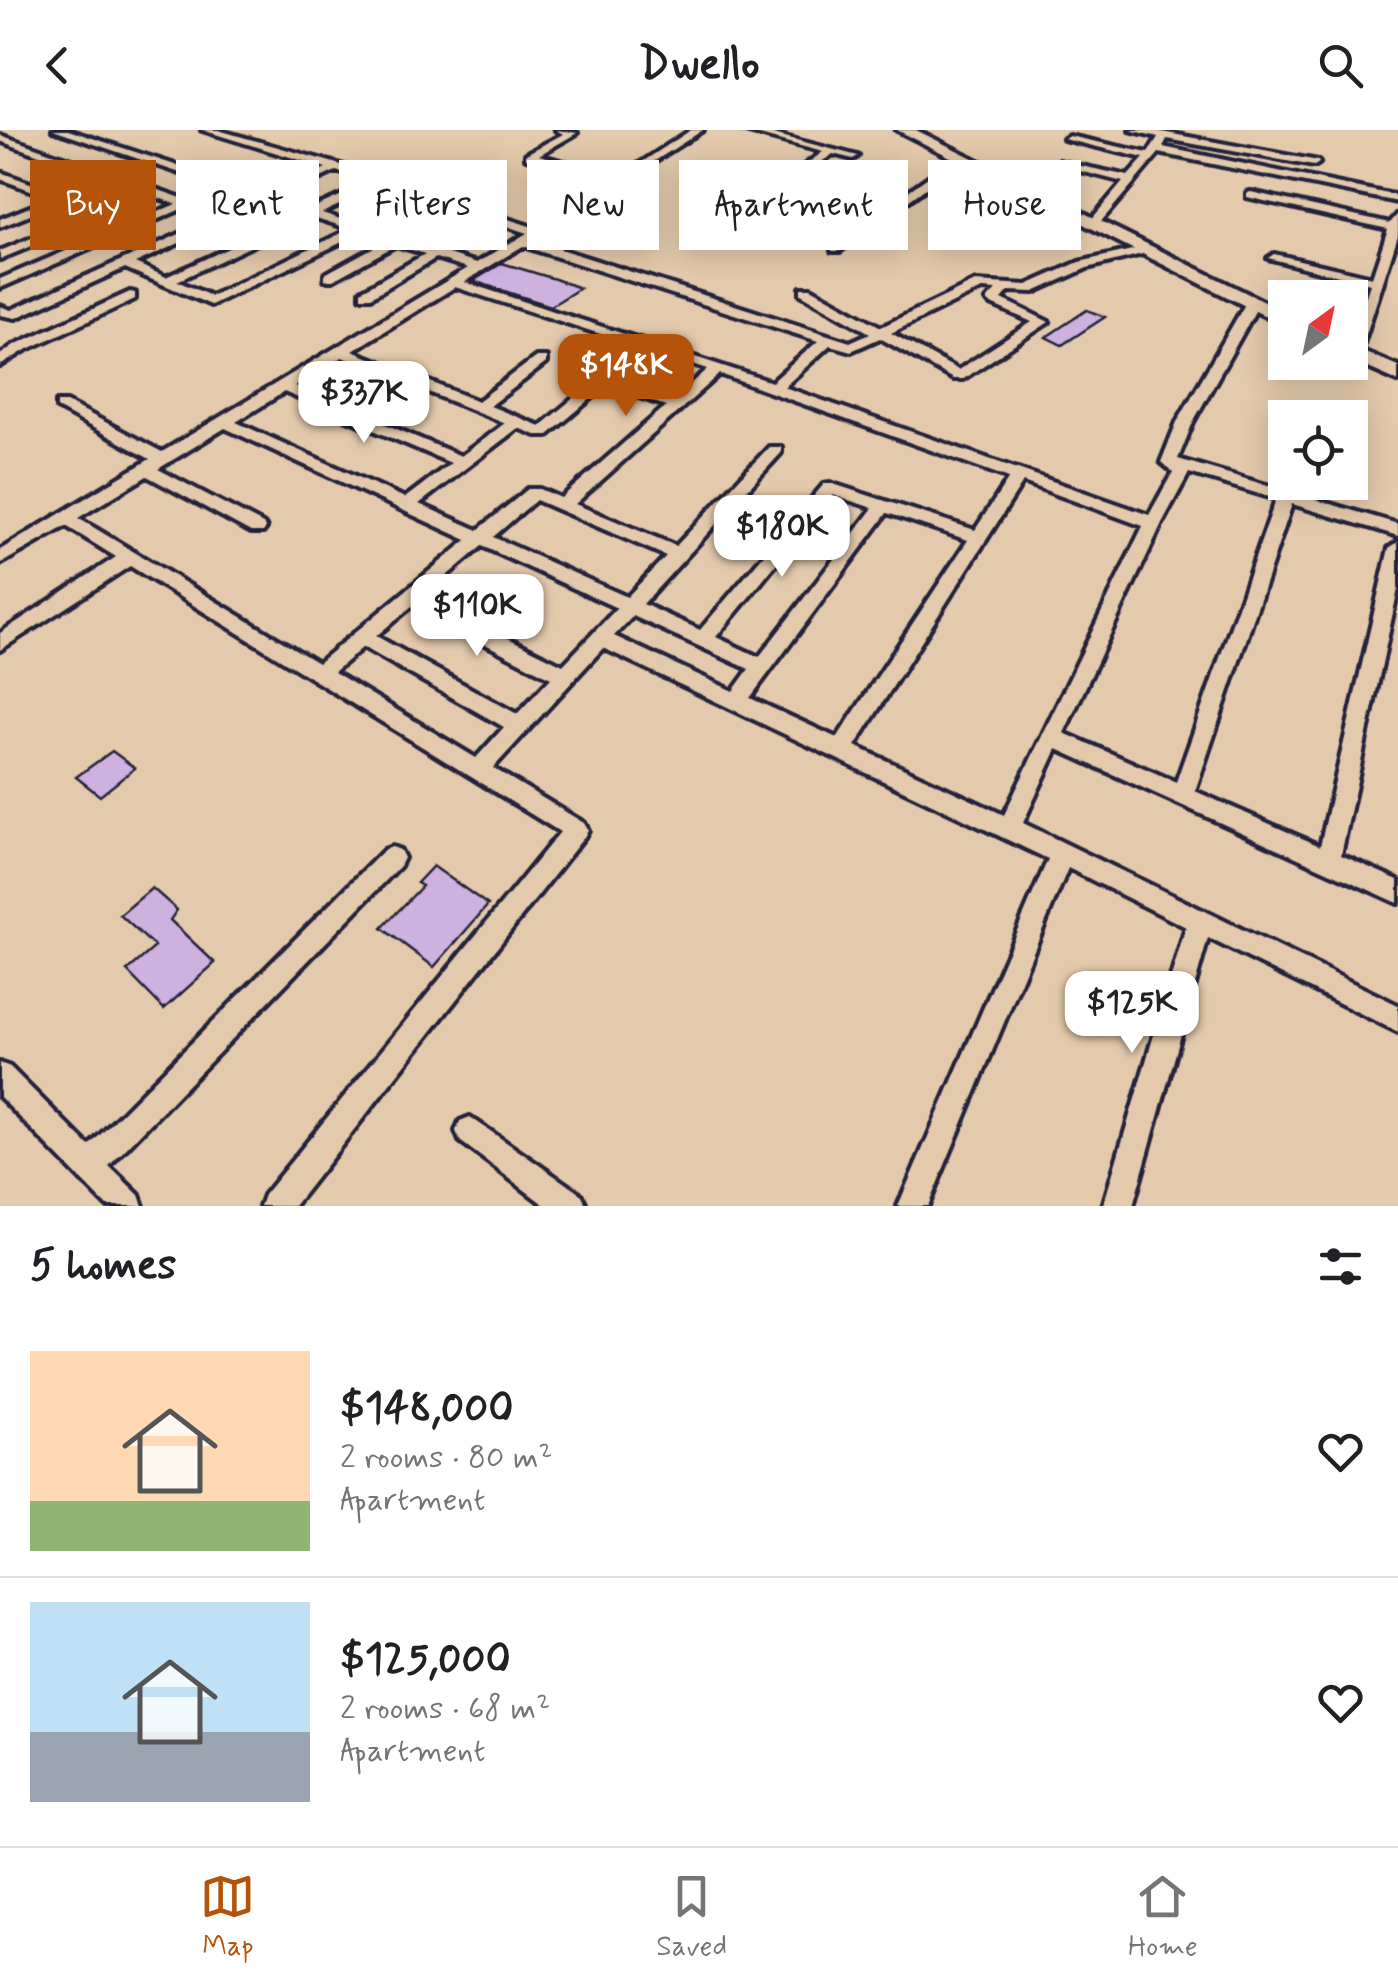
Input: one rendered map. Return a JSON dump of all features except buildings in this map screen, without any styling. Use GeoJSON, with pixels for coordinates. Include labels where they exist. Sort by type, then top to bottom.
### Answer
{"type":"FeatureCollection","features":[{"type":"Feature","properties":{"kind":"main road"},"geometry":{"type":"LineString","coordinates":[[904,130],[1268,312]]}},
{"type":"Feature","properties":{"kind":"main road"},"geometry":{"type":"LineString","coordinates":[[1368,360],[1398,374]]}},
{"type":"Feature","properties":{"kind":"street"},"geometry":{"type":"LineString","coordinates":[[58,130],[176,168]]}},
{"type":"Feature","properties":{"kind":"street"},"geometry":{"type":"LineString","coordinates":[[207,130],[339,168]]}},
{"type":"Feature","properties":{"kind":"street"},"geometry":{"type":"LineString","coordinates":[[236,139],[258,130]]}},
{"type":"Feature","properties":{"kind":"street"},"geometry":{"type":"LineString","coordinates":[[544,160],[530,156],[572,132],[561,130]]}},
{"type":"Feature","properties":{"kind":"street"},"geometry":{"type":"LineString","coordinates":[[652,160],[698,130]]}},
{"type":"Feature","properties":{"kind":"street"},"geometry":{"type":"LineString","coordinates":[[746,130],[811,141],[853,156]]}},
{"type":"Feature","properties":{"kind":"street"},"geometry":{"type":"LineString","coordinates":[[1135,130],[1314,163]]}},
{"type":"Feature","properties":{"kind":"street"},"geometry":{"type":"LineString","coordinates":[[1094,223],[1167,133]]}},
{"type":"Feature","properties":{"kind":"street"},"geometry":{"type":"LineString","coordinates":[[0,138],[62,160]]}},
{"type":"Feature","properties":{"kind":"street"},"geometry":{"type":"LineString","coordinates":[[1069,138],[1398,199]]}},
{"type":"Feature","properties":{"kind":"street"},"geometry":{"type":"LineString","coordinates":[[819,160],[831,151]]}},
{"type":"Feature","properties":{"kind":"street"},"geometry":{"type":"LineString","coordinates":[[908,196],[963,157]]}},
{"type":"Feature","properties":{"kind":"street"},"geometry":{"type":"LineString","coordinates":[[319,175],[336,167]]}},
{"type":"Feature","properties":{"kind":"street"},"geometry":{"type":"LineString","coordinates":[[1081,169],[1130,180]]}},
{"type":"Feature","properties":{"kind":"street"},"geometry":{"type":"LineString","coordinates":[[0,175],[66,200],[0,223]]}},
{"type":"Feature","properties":{"kind":"street"},"geometry":{"type":"LineString","coordinates":[[1251,195],[1397,223],[1368,306]]}},
{"type":"Feature","properties":{"kind":"street"},"geometry":{"type":"LineString","coordinates":[[0,284],[176,208]]}},
{"type":"Feature","properties":{"kind":"street"},"geometry":{"type":"LineString","coordinates":[[0,558],[527,236]]}},
{"type":"Feature","properties":{"kind":"street"},"geometry":{"type":"LineString","coordinates":[[126,264],[212,301],[339,239]]}},
{"type":"Feature","properties":{"kind":"street"},"geometry":{"type":"LineString","coordinates":[[6,312],[176,241]]}},
{"type":"Feature","properties":{"kind":"street"},"geometry":{"type":"LineString","coordinates":[[521,241],[851,347],[980,285],[1029,288],[1083,265],[1146,250]]}},
{"type":"Feature","properties":{"kind":"street"},"geometry":{"type":"LineString","coordinates":[[0,255],[30,243]]}},
{"type":"Feature","properties":{"kind":"street"},"geometry":{"type":"LineString","coordinates":[[165,282],[233,250]]}},
{"type":"Feature","properties":{"kind":"street"},"geometry":{"type":"LineString","coordinates":[[329,277],[378,250]]}},
{"type":"Feature","properties":{"kind":"street"},"geometry":{"type":"LineString","coordinates":[[427,250],[479,268]]}},
{"type":"Feature","properties":{"kind":"street"},"geometry":{"type":"LineString","coordinates":[[366,294],[436,253]]}},
{"type":"Feature","properties":{"kind":"street"},"geometry":{"type":"LineString","coordinates":[[1274,258],[1376,282]]}},
{"type":"Feature","properties":{"kind":"street"},"geometry":{"type":"LineString","coordinates":[[454,283],[718,368],[1152,523]]}},
{"type":"Feature","properties":{"kind":"street"},"geometry":{"type":"LineString","coordinates":[[806,291],[958,376],[1042,322],[994,300],[1005,288]]}},
{"type":"Feature","properties":{"kind":"street"},"geometry":{"type":"LineString","coordinates":[[0,362],[130,296]]}},
{"type":"Feature","properties":{"kind":"street"},"geometry":{"type":"LineString","coordinates":[[1169,462],[1185,422],[1252,304]]}},
{"type":"Feature","properties":{"kind":"street"},"geometry":{"type":"LineString","coordinates":[[6,312],[49,334]]}},
{"type":"Feature","properties":{"kind":"street"},"geometry":{"type":"LineString","coordinates":[[774,388],[828,338]]}},
{"type":"Feature","properties":{"kind":"street"},"geometry":{"type":"LineString","coordinates":[[340,351],[542,432],[604,380],[676,406]]}},
{"type":"Feature","properties":{"kind":"street"},"geometry":{"type":"LineString","coordinates":[[478,408],[541,360]]}},
{"type":"Feature","properties":{"kind":"street"},"geometry":{"type":"LineString","coordinates":[[564,505],[718,368]]}},
{"type":"Feature","properties":{"kind":"street"},"geometry":{"type":"LineString","coordinates":[[283,386],[464,464]]}},
{"type":"Feature","properties":{"kind":"street"},"geometry":{"type":"LineString","coordinates":[[62,405],[162,459]]}},
{"type":"Feature","properties":{"kind":"street"},"geometry":{"type":"LineString","coordinates":[[224,422],[763,667]]}},
{"type":"Feature","properties":{"kind":"street"},"geometry":{"type":"LineString","coordinates":[[406,506],[516,423]]}},
{"type":"Feature","properties":{"kind":"street"},"geometry":{"type":"LineString","coordinates":[[478,770],[775,450]]}},
{"type":"Feature","properties":{"kind":"street"},"geometry":{"type":"LineString","coordinates":[[1169,462],[1268,491]]}},
{"type":"Feature","properties":{"kind":"street"},"geometry":{"type":"LineString","coordinates":[[1009,828],[1152,523],[1182,470],[1169,462]]}},
{"type":"Feature","properties":{"kind":"street"},"geometry":{"type":"LineString","coordinates":[[145,470],[257,528]]}},
{"type":"Feature","properties":{"kind":"street"},"geometry":{"type":"LineString","coordinates":[[841,750],[1018,477]]}},
{"type":"Feature","properties":{"kind":"street"},"geometry":{"type":"LineString","coordinates":[[703,640],[830,488],[979,537]]}},
{"type":"Feature","properties":{"kind":"street"},"geometry":{"type":"LineString","coordinates":[[320,673],[534,493],[679,554]]}},
{"type":"Feature","properties":{"kind":"street"},"geometry":{"type":"LineString","coordinates":[[1182,796],[1285,500]]}},
{"type":"Feature","properties":{"kind":"street"},"geometry":{"type":"LineString","coordinates":[[1299,500],[1398,530]]}},
{"type":"Feature","properties":{"kind":"street"},"geometry":{"type":"LineString","coordinates":[[738,701],[885,504]]}},
{"type":"Feature","properties":{"kind":"street"},"geometry":{"type":"LineString","coordinates":[[65,518],[576,830],[274,1206]]}},
{"type":"Feature","properties":{"kind":"street"},"geometry":{"type":"LineString","coordinates":[[1328,861],[1398,548]]}},
{"type":"Feature","properties":{"kind":"street"},"geometry":{"type":"LineString","coordinates":[[0,643],[130,557]]}},
{"type":"Feature","properties":{"kind":"street"},"geometry":{"type":"LineString","coordinates":[[410,597],[566,676]]}},
{"type":"Feature","properties":{"kind":"street"},"geometry":{"type":"LineString","coordinates":[[362,637],[520,726]]}},
{"type":"Feature","properties":{"kind":"street"},"geometry":{"type":"LineString","coordinates":[[602,638],[1009,828],[1398,1019]]}},
{"type":"Feature","properties":{"kind":"street"},"geometry":{"type":"LineString","coordinates":[[1052,738],[1398,892]]}},
{"type":"Feature","properties":{"kind":"street"},"geometry":{"type":"LineString","coordinates":[[913,1206],[1062,854]]}},
{"type":"Feature","properties":{"kind":"street"},"geometry":{"type":"LineString","coordinates":[[89,1166],[392,858]]}},
{"type":"Feature","properties":{"kind":"street"},"geometry":{"type":"LineString","coordinates":[[1118,1206],[1200,921]]}},
{"type":"Feature","properties":{"kind":"street"},"geometry":{"type":"LineString","coordinates":[[0,1077],[128,1206]]}},
{"type":"Feature","properties":{"kind":"street"},"geometry":{"type":"LineString","coordinates":[[470,1131],[571,1206]]}}]}
